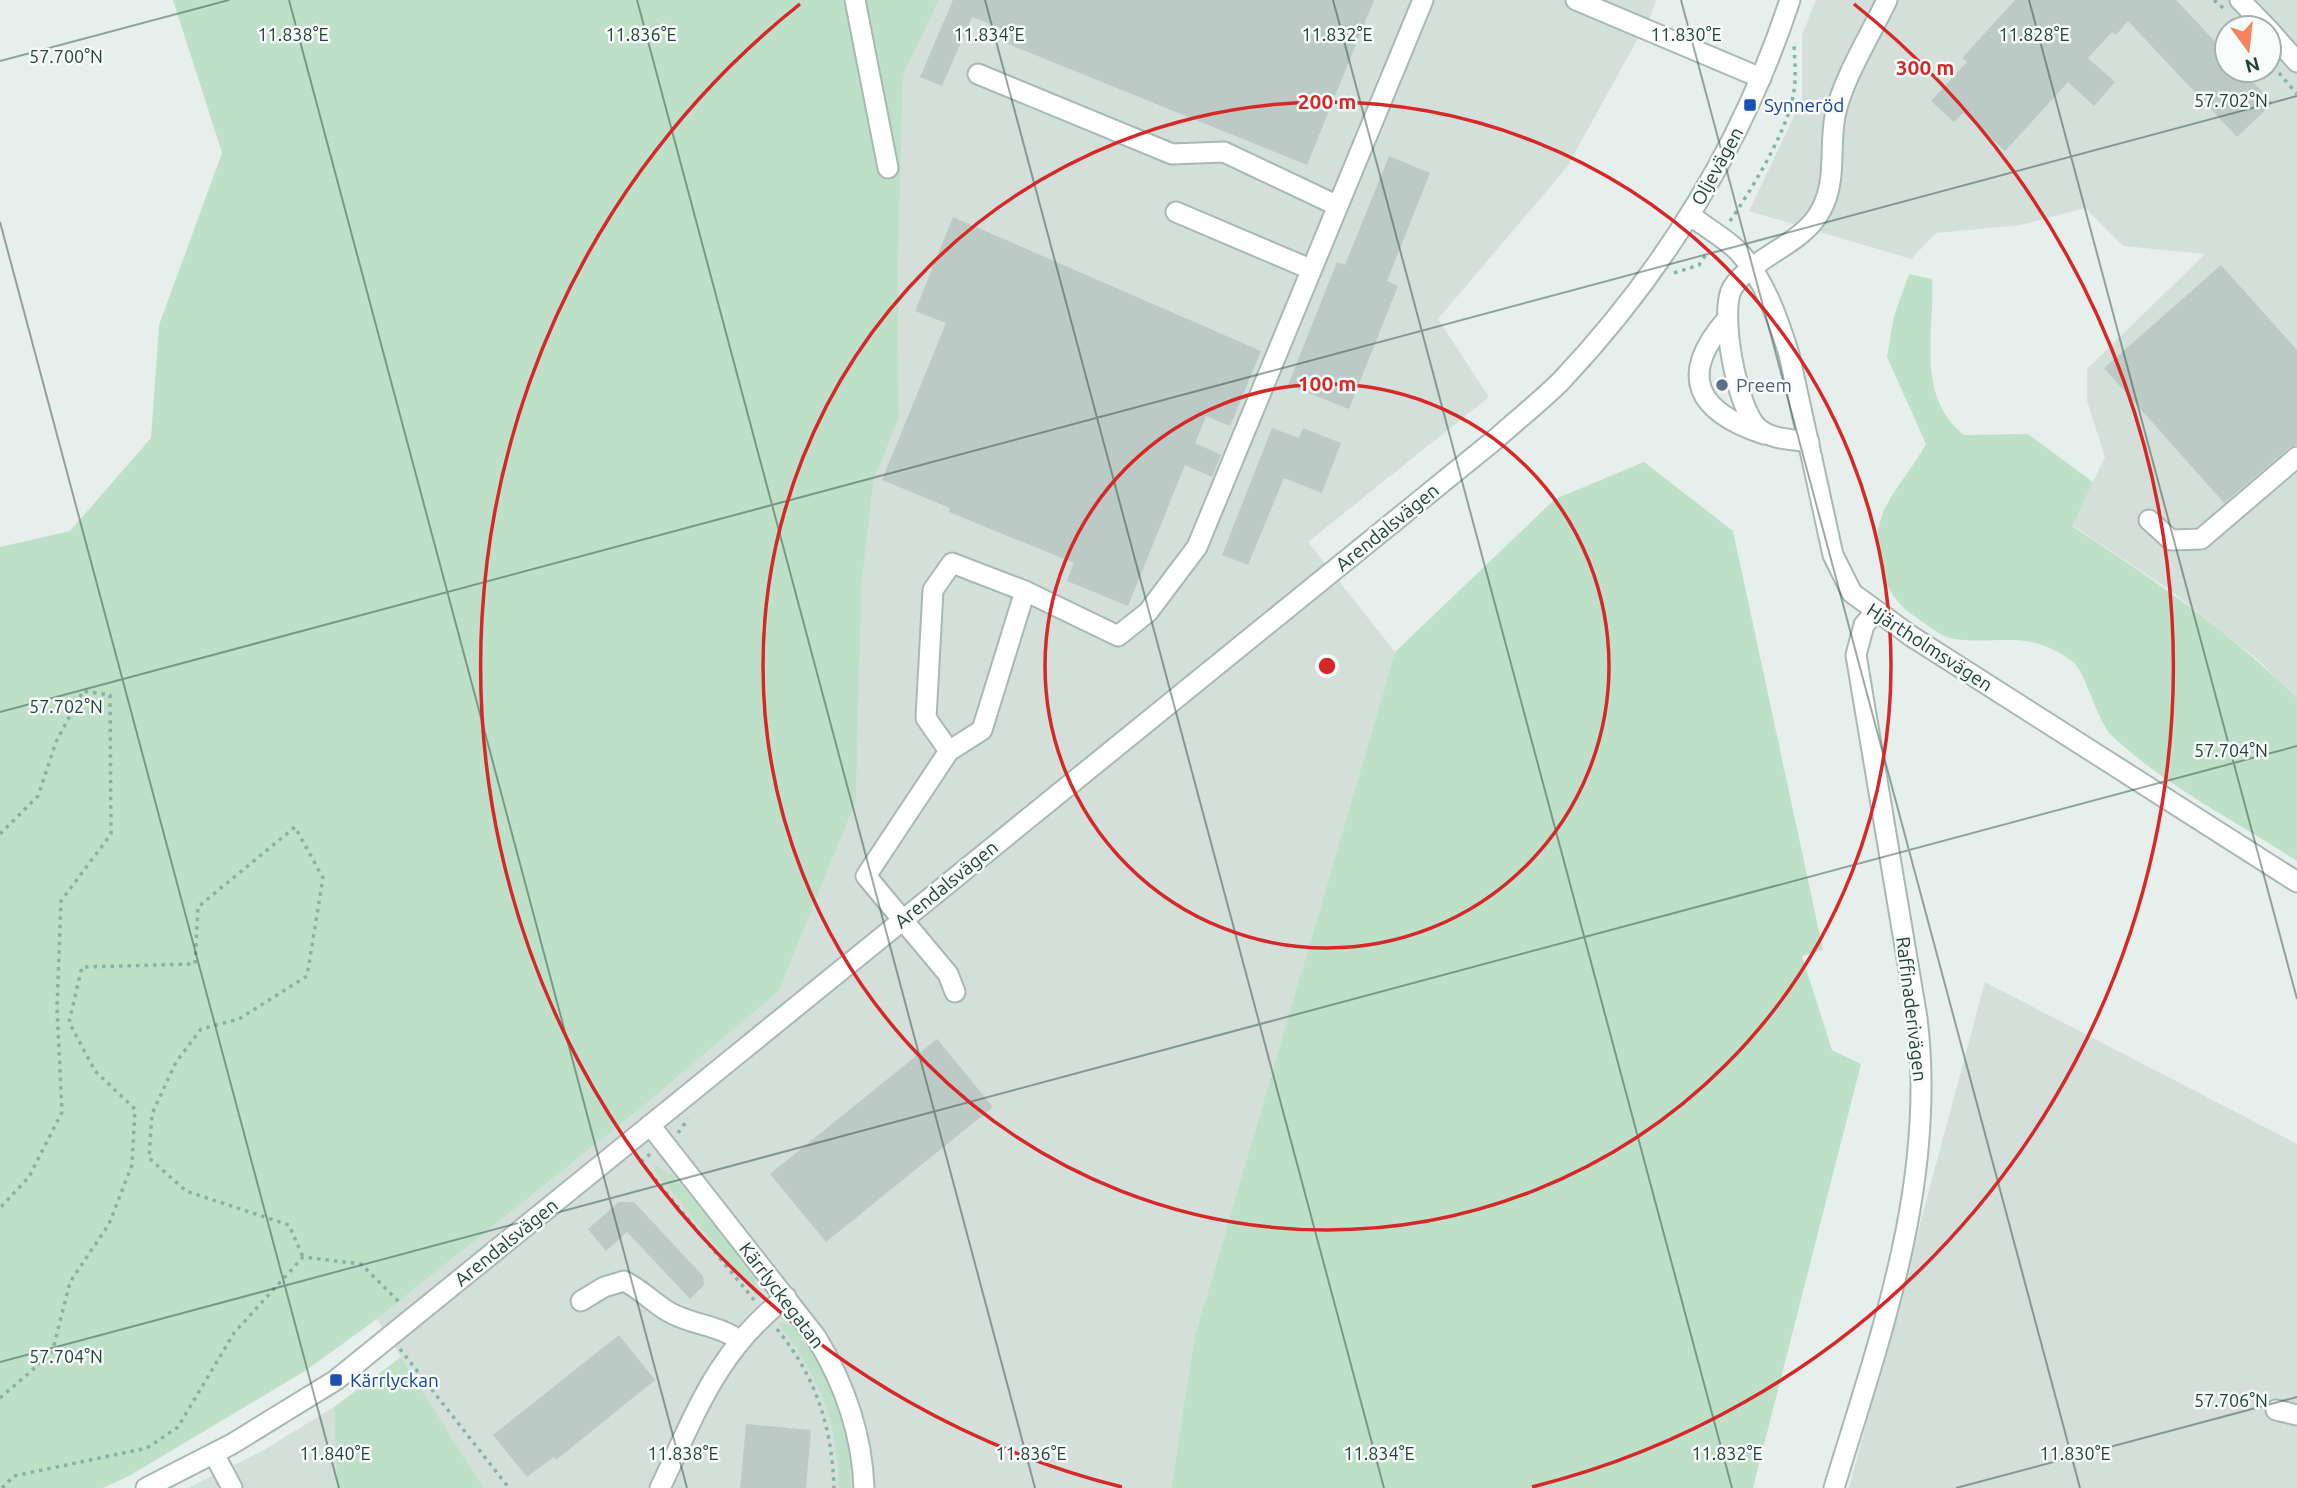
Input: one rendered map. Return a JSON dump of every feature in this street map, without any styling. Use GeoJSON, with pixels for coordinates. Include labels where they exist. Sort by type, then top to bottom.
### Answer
{"type":"FeatureCollection","features":[{"type":"Feature","properties":{"kind":"street"},"geometry":{"type":"LineString","coordinates":[[855,0],[888,168]]}},
{"type":"Feature","properties":{"kind":"street"},"geometry":{"type":"LineString","coordinates":[[949,751],[926,718],[933,590],[952,563],[1025,591],[1118,636],[1148,612],[1197,547],[1336,205],[1423,0]]}},
{"type":"Feature","properties":{"kind":"street","name":"Oljevägen"},"geometry":{"type":"LineString","coordinates":[[1690,215],[1726,152],[1760,78],[1790,0]]}},
{"type":"Feature","properties":{"kind":"street"},"geometry":{"type":"LineString","coordinates":[[1770,436],[1756,427],[1745,409],[1727,319],[1727,298],[1735,284],[1808,227],[1821,211],[1830,183],[1835,115],[1887,0]]}},
{"type":"Feature","properties":{"kind":"street"},"geometry":{"type":"LineString","coordinates":[[2241,0],[2254,14]]}},
{"type":"Feature","properties":{"kind":"street"},"geometry":{"type":"LineString","coordinates":[[1586,2],[1614,17],[1760,78]]}},
{"type":"Feature","properties":{"kind":"street"},"geometry":{"type":"LineString","coordinates":[[2283,46],[2297,62]]}},
{"type":"Feature","properties":{"kind":"street"},"geometry":{"type":"LineString","coordinates":[[978,74],[1172,154],[1224,152],[1336,205]]}},
{"type":"Feature","properties":{"kind":"street"},"geometry":{"type":"LineString","coordinates":[[1176,212],[1310,269]]}},
{"type":"Feature","properties":{"kind":"street","name":"Hjärtholmsvägen"},"geometry":{"type":"LineString","coordinates":[[1690,215],[1736,249],[1752,269],[1780,324],[1833,555],[1852,593],[1875,612],[2297,882]]}},
{"type":"Feature","properties":{"kind":"street","name":"Arendalsvägen"},"geometry":{"type":"LineString","coordinates":[[146,1488],[274,1420],[336,1380],[1528,411],[1603,335],[1644,283],[1690,215]]}},
{"type":"Feature","properties":{"kind":"street"},"geometry":{"type":"LineString","coordinates":[[1727,319],[1700,356],[1699,382],[1705,399],[1725,419],[1770,436],[1809,442]]}},
{"type":"Feature","properties":{"kind":"street"},"geometry":{"type":"LineString","coordinates":[[2149,520],[2171,540],[2201,539],[2297,457]]}},
{"type":"Feature","properties":{"kind":"street"},"geometry":{"type":"LineString","coordinates":[[955,992],[948,975],[866,876],[949,751],[982,730],[1025,591]]}},
{"type":"Feature","properties":{"kind":"street","name":"Raffinaderivägen"},"geometry":{"type":"LineString","coordinates":[[1834,1488],[1883,1327],[1908,1230],[1922,1127],[1923,1065],[1917,1018],[1856,655],[1864,625],[1875,612]]}},
{"type":"Feature","properties":{"kind":"street","name":"Kärrlyckegatan"},"geometry":{"type":"LineString","coordinates":[[650,1125],[816,1337],[844,1393],[860,1443],[864,1488]]}},
{"type":"Feature","properties":{"kind":"street"},"geometry":{"type":"LineString","coordinates":[[581,1301],[604,1287],[624,1280],[641,1289],[668,1312],[730,1333],[740,1341]]}},
{"type":"Feature","properties":{"kind":"street"},"geometry":{"type":"LineString","coordinates":[[660,1488],[715,1372],[765,1313],[786,1297]]}},
{"type":"Feature","properties":{"kind":"street"},"geometry":{"type":"LineString","coordinates":[[2276,1410],[2297,1415]]}},
{"type":"Feature","properties":{"kind":"street"},"geometry":{"type":"LineString","coordinates":[[214,1454],[232,1488]]}},
{"type":"Feature","properties":{"kind":"path"},"geometry":{"type":"LineString","coordinates":[[2283,77],[2297,94]]}},
{"type":"Feature","properties":{"kind":"path"},"geometry":{"type":"LineString","coordinates":[[0,834],[38,796],[56,742],[83,691],[110,695],[111,834],[61,901],[57,1008],[62,1112],[29,1177],[0,1208]]}},
{"type":"Feature","properties":{"kind":"path"},"geometry":{"type":"LineString","coordinates":[[0,1398],[52,1353],[71,1282],[109,1224],[132,1165],[135,1109],[95,1071],[69,1022],[82,967],[195,964],[198,907],[295,827],[323,878],[307,976],[239,1019],[201,1029],[176,1062],[152,1114],[149,1158],[186,1191],[289,1225],[303,1257]]}},
{"type":"Feature","properties":{"kind":"path"},"geometry":{"type":"LineString","coordinates":[[303,1257],[361,1264],[413,1317]]}},
{"type":"Feature","properties":{"kind":"path"},"geometry":{"type":"LineString","coordinates":[[2,1488],[14,1476],[147,1448],[178,1427],[234,1333],[303,1257]]}},
{"type":"Feature","properties":{"kind":"path"},"geometry":{"type":"LineString","coordinates":[[390,1337],[509,1488]]}},
{"type":"Feature","properties":{"kind":"shaded area"},"geometry":{"type":"Polygon","coordinates":[[[939,0],[1656,0],[1652,13],[1567,167],[1438,319],[1489,397],[1308,542],[1395,652],[1194,1339],[1171,1488],[484,1488],[377,1319],[641,1108],[779,991],[856,801],[862,581],[874,480],[899,417],[898,276],[903,76],[939,0]]]}},
{"type":"Feature","properties":{"kind":"shaded area"},"geometry":{"type":"Polygon","coordinates":[[[1816,0],[2297,0],[2297,698],[2258,660],[2167,588],[2072,525],[2105,457],[2087,401],[2087,369],[2205,254],[2123,246],[2085,208],[2021,225],[1936,233],[1911,259],[1749,211],[1802,99],[1802,35],[1816,0]]]}},
{"type":"Feature","properties":{"kind":"shaded area"},"geometry":{"type":"Polygon","coordinates":[[[1985,982],[2297,1144],[2297,1488],[1849,1488],[1985,982]]]}},
{"type":"Feature","properties":{"kind":"shaded area"},"geometry":{"type":"Polygon","coordinates":[[[334,1407],[337,1488],[188,1488],[262,1451],[334,1407]]]}},
{"type":"Feature","properties":{"kind":"green space"},"geometry":{"type":"Polygon","coordinates":[[[173,0],[939,0],[903,76],[898,276],[899,417],[874,480],[862,581],[856,801],[779,991],[641,1108],[377,1319],[305,1371],[129,1476],[103,1488],[0,1488],[0,547],[70,531],[151,438],[159,325],[222,153],[173,0]]]}},
{"type":"Feature","properties":{"kind":"green space"},"geometry":{"type":"Polygon","coordinates":[[[1909,274],[1932,279],[1933,382],[1939,402],[1949,419],[1964,435],[2028,434],[2093,482],[2072,526],[2189,606],[2244,650],[2297,698],[2297,861],[2178,787],[2132,754],[2106,729],[2082,675],[2072,661],[2056,651],[2028,642],[1950,638],[1914,616],[1893,595],[1880,566],[1880,520],[1890,498],[1926,444],[1887,357],[1894,316],[1909,274]]]}},
{"type":"Feature","properties":{"kind":"green space"},"geometry":{"type":"Polygon","coordinates":[[[1644,462],[1733,531],[1823,950],[1802,956],[1832,1050],[1861,1064],[1753,1488],[1171,1488],[1194,1339],[1395,652],[1555,499],[1644,462]]]}},
{"type":"Feature","properties":{"kind":"green space"},"geometry":{"type":"Polygon","coordinates":[[[655,1165],[673,1175],[755,1276],[757,1297],[654,1170],[655,1165]]]}},
{"type":"Feature","properties":{"kind":"green space"},"geometry":{"type":"Polygon","coordinates":[[[778,1323],[791,1326],[803,1335],[814,1350],[833,1388],[848,1445],[851,1488],[839,1488],[835,1441],[824,1400],[805,1362],[778,1323]]]}},
{"type":"Feature","properties":{"kind":"green space"},"geometry":{"type":"Polygon","coordinates":[[[401,1357],[484,1488],[337,1488],[334,1407],[401,1357]]]}},
{"type":"Feature","properties":{"kind":"building"},"geometry":{"type":"Polygon","coordinates":[[[953,0],[1374,0],[1307,165],[1003,42],[1008,31],[972,17],[942,86],[920,77],[953,0]]]}},
{"type":"Feature","properties":{"kind":"building"},"geometry":{"type":"Polygon","coordinates":[[[2015,0],[2176,0],[2213,39],[2213,84],[2255,84],[2273,103],[2237,137],[2128,21],[2116,35],[2112,32],[2088,58],[2115,82],[2094,106],[2068,82],[2005,151],[1963,113],[1954,122],[1931,101],[1967,62],[1962,58],[2015,0]]]}},
{"type":"Feature","properties":{"kind":"building"},"geometry":{"type":"Polygon","coordinates":[[[1389,156],[1430,173],[1387,281],[1398,286],[1349,409],[1288,385],[1337,262],[1345,265],[1389,156]]]}},
{"type":"Feature","properties":{"kind":"building"},"geometry":{"type":"Polygon","coordinates":[[[953,217],[1261,351],[1230,426],[1206,416],[1195,443],[1221,455],[1212,477],[1185,465],[1128,606],[1067,581],[1074,563],[949,512],[950,508],[882,480],[946,323],[915,311],[953,217]]]}},
{"type":"Feature","properties":{"kind":"building"},"geometry":{"type":"Polygon","coordinates":[[[2221,265],[2297,350],[2297,444],[2224,503],[2104,368],[2221,265]]]}},
{"type":"Feature","properties":{"kind":"building"},"geometry":{"type":"Polygon","coordinates":[[[1272,428],[1299,438],[1303,428],[1341,443],[1322,493],[1284,478],[1248,565],[1222,555],[1272,428]]]}},
{"type":"Feature","properties":{"kind":"building"},"geometry":{"type":"Polygon","coordinates":[[[937,1039],[993,1107],[826,1242],[770,1174],[937,1039]]]}},
{"type":"Feature","properties":{"kind":"building"},"geometry":{"type":"Polygon","coordinates":[[[619,1202],[634,1202],[703,1276],[704,1285],[690,1299],[627,1232],[606,1251],[588,1229],[619,1202]]]}},
{"type":"Feature","properties":{"kind":"building"},"geometry":{"type":"Polygon","coordinates":[[[619,1335],[655,1380],[556,1460],[554,1457],[527,1477],[493,1435],[619,1335]]]}},
{"type":"Feature","properties":{"kind":"building"},"geometry":{"type":"Polygon","coordinates":[[[746,1424],[811,1430],[806,1488],[740,1488],[746,1424]]]}},
{"type":"Feature","properties":{"kind":"place","name":"Synneröd"},"geometry":{"type":"Point","coordinates":[1750,105]}},
{"type":"Feature","properties":{"kind":"place","name":"Preem"},"geometry":{"type":"Point","coordinates":[1722,385]}},
{"type":"Feature","properties":{"kind":"place","name":"Kärrlyckan"},"geometry":{"type":"Point","coordinates":[336,1380]}}]}
